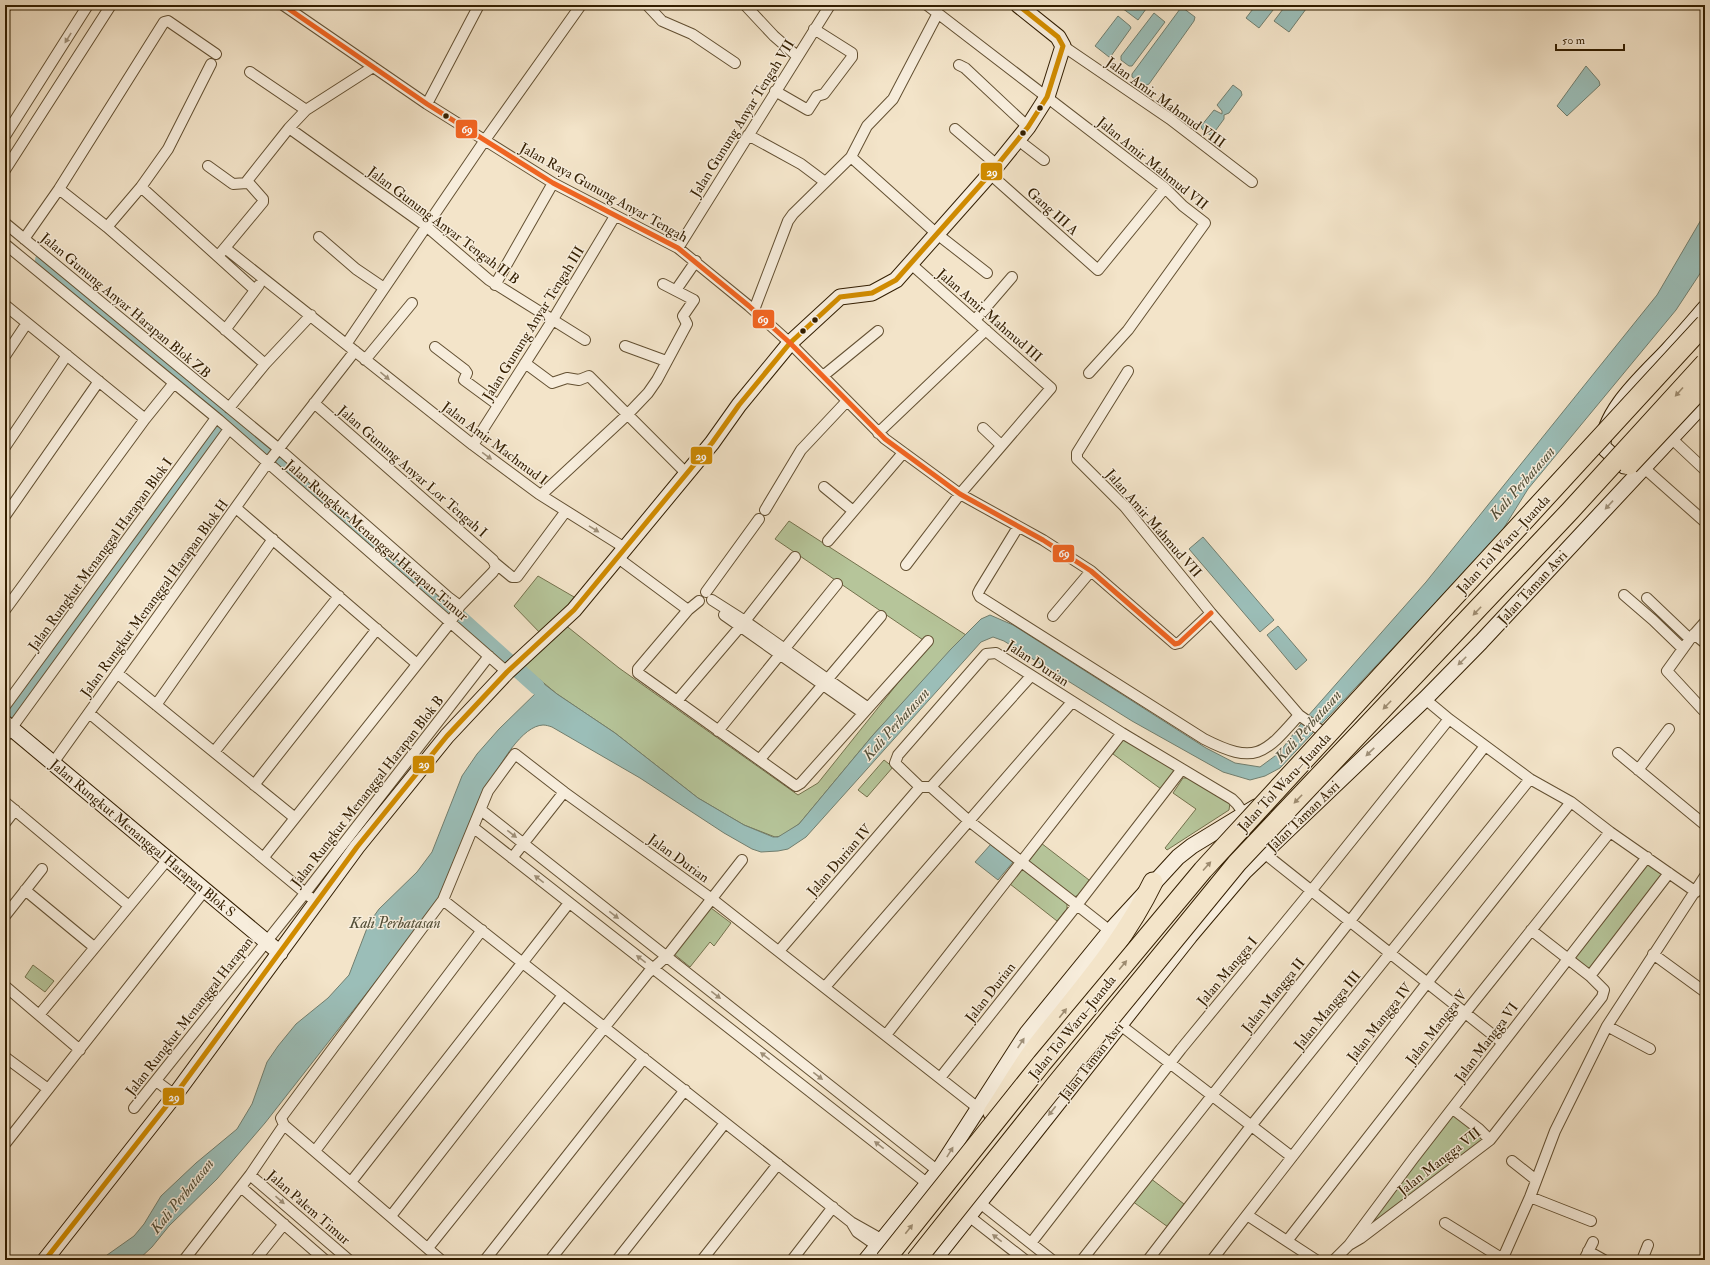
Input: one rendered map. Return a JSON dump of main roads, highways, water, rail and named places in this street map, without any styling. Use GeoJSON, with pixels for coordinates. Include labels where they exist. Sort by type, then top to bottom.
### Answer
{"type":"FeatureCollection","features":[{"type":"Feature","properties":{"kind":"highway","name":"Jalan Tol Waru–Juanda"},"geometry":{"type":"LineString","coordinates":[[882,1249],[1203,870],[1705,324]]}},
{"type":"Feature","properties":{"kind":"highway","name":"Jalan Tol Waru–Juanda"},"geometry":{"type":"LineString","coordinates":[[916,1260],[1057,1083],[1238,863],[1497,590],[1705,363]]}},
{"type":"Feature","properties":{"kind":"highway"},"geometry":{"type":"LineString","coordinates":[[1497,590],[1517,578],[1705,384]]}},
{"type":"Feature","properties":{"kind":"highway"},"geometry":{"type":"LineString","coordinates":[[946,1172],[1036,1048],[1102,966],[1135,918],[1153,882]]}},
{"type":"Feature","properties":{"kind":"main road"},"geometry":{"type":"LineString","coordinates":[[45,1260],[175,1095],[357,847],[408,782],[447,736],[512,667],[574,610],[790,343],[833,301],[846,296],[878,291],[892,283],[938,234],[1018,140],[1047,97],[1063,46],[1058,37],[1018,5]]}},
{"type":"Feature","properties":{"kind":"main road"},"geometry":{"type":"LineString","coordinates":[[1603,447],[1603,439],[1610,421],[1627,393],[1705,308]]}},
{"type":"Feature","properties":{"kind":"main road"},"geometry":{"type":"LineString","coordinates":[[866,1260],[882,1249],[928,1184],[946,1172],[978,1108],[1027,1034],[1110,931],[1153,882],[1187,849],[1262,804],[1333,739],[1705,336]]}},
{"type":"Feature","properties":{"kind":"main road","name":"Jalan Taman Asri"},"geometry":{"type":"LineString","coordinates":[[934,1260],[1190,936],[1261,856],[1481,642],[1705,402]]}},
{"type":"Feature","properties":{"kind":"main road"},"geometry":{"type":"LineString","coordinates":[[1603,447],[1639,472]]}},
{"type":"Feature","properties":{"kind":"main road","name":"Jalan Rungkut Menanggal Harapan Blok S"},"geometry":{"type":"LineString","coordinates":[[7,729],[53,763],[280,953]]}},
{"type":"Feature","properties":{"kind":"main road"},"geometry":{"type":"LineString","coordinates":[[1262,804],[1270,821],[1284,833]]}},
{"type":"Feature","properties":{"kind":"main road"},"geometry":{"type":"LineString","coordinates":[[1222,827],[1239,837],[1261,856]]}},
{"type":"Feature","properties":{"kind":"water"},"geometry":{"type":"Polygon","coordinates":[[[1124,5],[1149,5],[1138,20],[1122,8],[1124,5]]]}},
{"type":"Feature","properties":{"kind":"water"},"geometry":{"type":"Polygon","coordinates":[[[1256,5],[1277,5],[1259,28],[1246,18],[1256,5]]]}},
{"type":"Feature","properties":{"kind":"water"},"geometry":{"type":"Polygon","coordinates":[[[1286,5],[1309,5],[1289,32],[1274,21],[1286,5]]]}},
{"type":"Feature","properties":{"kind":"water"},"geometry":{"type":"Polygon","coordinates":[[[1183,8],[1195,17],[1194,21],[1149,84],[1145,86],[1132,77],[1132,74],[1180,9],[1183,8]]]}},
{"type":"Feature","properties":{"kind":"water"},"geometry":{"type":"Polygon","coordinates":[[[1154,13],[1165,22],[1132,66],[1129,66],[1121,60],[1121,56],[1154,13]]]}},
{"type":"Feature","properties":{"kind":"water"},"geometry":{"type":"Polygon","coordinates":[[[1118,16],[1131,28],[1109,57],[1095,46],[1118,16]]]}},
{"type":"Feature","properties":{"kind":"water"},"geometry":{"type":"Polygon","coordinates":[[[1586,66],[1599,81],[1600,85],[1567,116],[1557,106],[1586,66]]]}},
{"type":"Feature","properties":{"kind":"water"},"geometry":{"type":"Polygon","coordinates":[[[1233,85],[1241,91],[1242,95],[1229,113],[1224,115],[1224,119],[1213,134],[1210,135],[1202,129],[1201,126],[1214,110],[1222,114],[1222,111],[1217,105],[1233,85]]]}},
{"type":"Feature","properties":{"kind":"water","name":"Kali Perbatasan"},"geometry":{"type":"Polygon","coordinates":[[[1705,213],[1705,266],[1676,310],[1528,489],[1500,534],[1280,768],[1265,776],[1250,780],[1223,772],[1132,721],[1004,641],[993,637],[981,642],[806,837],[788,849],[761,852],[752,849],[724,833],[640,778],[552,727],[543,725],[527,732],[512,748],[497,771],[482,799],[439,897],[420,925],[265,1123],[217,1179],[169,1226],[152,1247],[138,1260],[100,1260],[134,1236],[144,1224],[161,1196],[196,1163],[237,1129],[252,1104],[267,1062],[278,1046],[296,1024],[328,998],[349,975],[369,923],[379,909],[417,872],[432,852],[462,776],[477,754],[499,729],[539,690],[520,673],[525,669],[557,694],[615,733],[698,798],[744,825],[773,837],[778,837],[799,824],[873,735],[951,649],[981,619],[990,615],[1013,625],[1206,748],[1235,763],[1260,767],[1279,753],[1300,725],[1426,582],[1657,295],[1705,213]]]}},
{"type":"Feature","properties":{"kind":"water"},"geometry":{"type":"Polygon","coordinates":[[[1203,537],[1274,620],[1260,632],[1189,549],[1203,537]]]}},
{"type":"Feature","properties":{"kind":"water"},"geometry":{"type":"Polygon","coordinates":[[[1278,626],[1307,660],[1296,670],[1267,635],[1278,626]]]}},
{"type":"Feature","properties":{"kind":"water"},"geometry":{"type":"Polygon","coordinates":[[[991,844],[1013,862],[998,880],[975,862],[991,844]]]}},
{"type":"Feature","properties":{"kind":"waterway"},"geometry":{"type":"LineString","coordinates":[[43,260],[349,518],[537,687]]}},
{"type":"Feature","properties":{"kind":"waterway"},"geometry":{"type":"LineString","coordinates":[[5,722],[228,417]]}}]}
